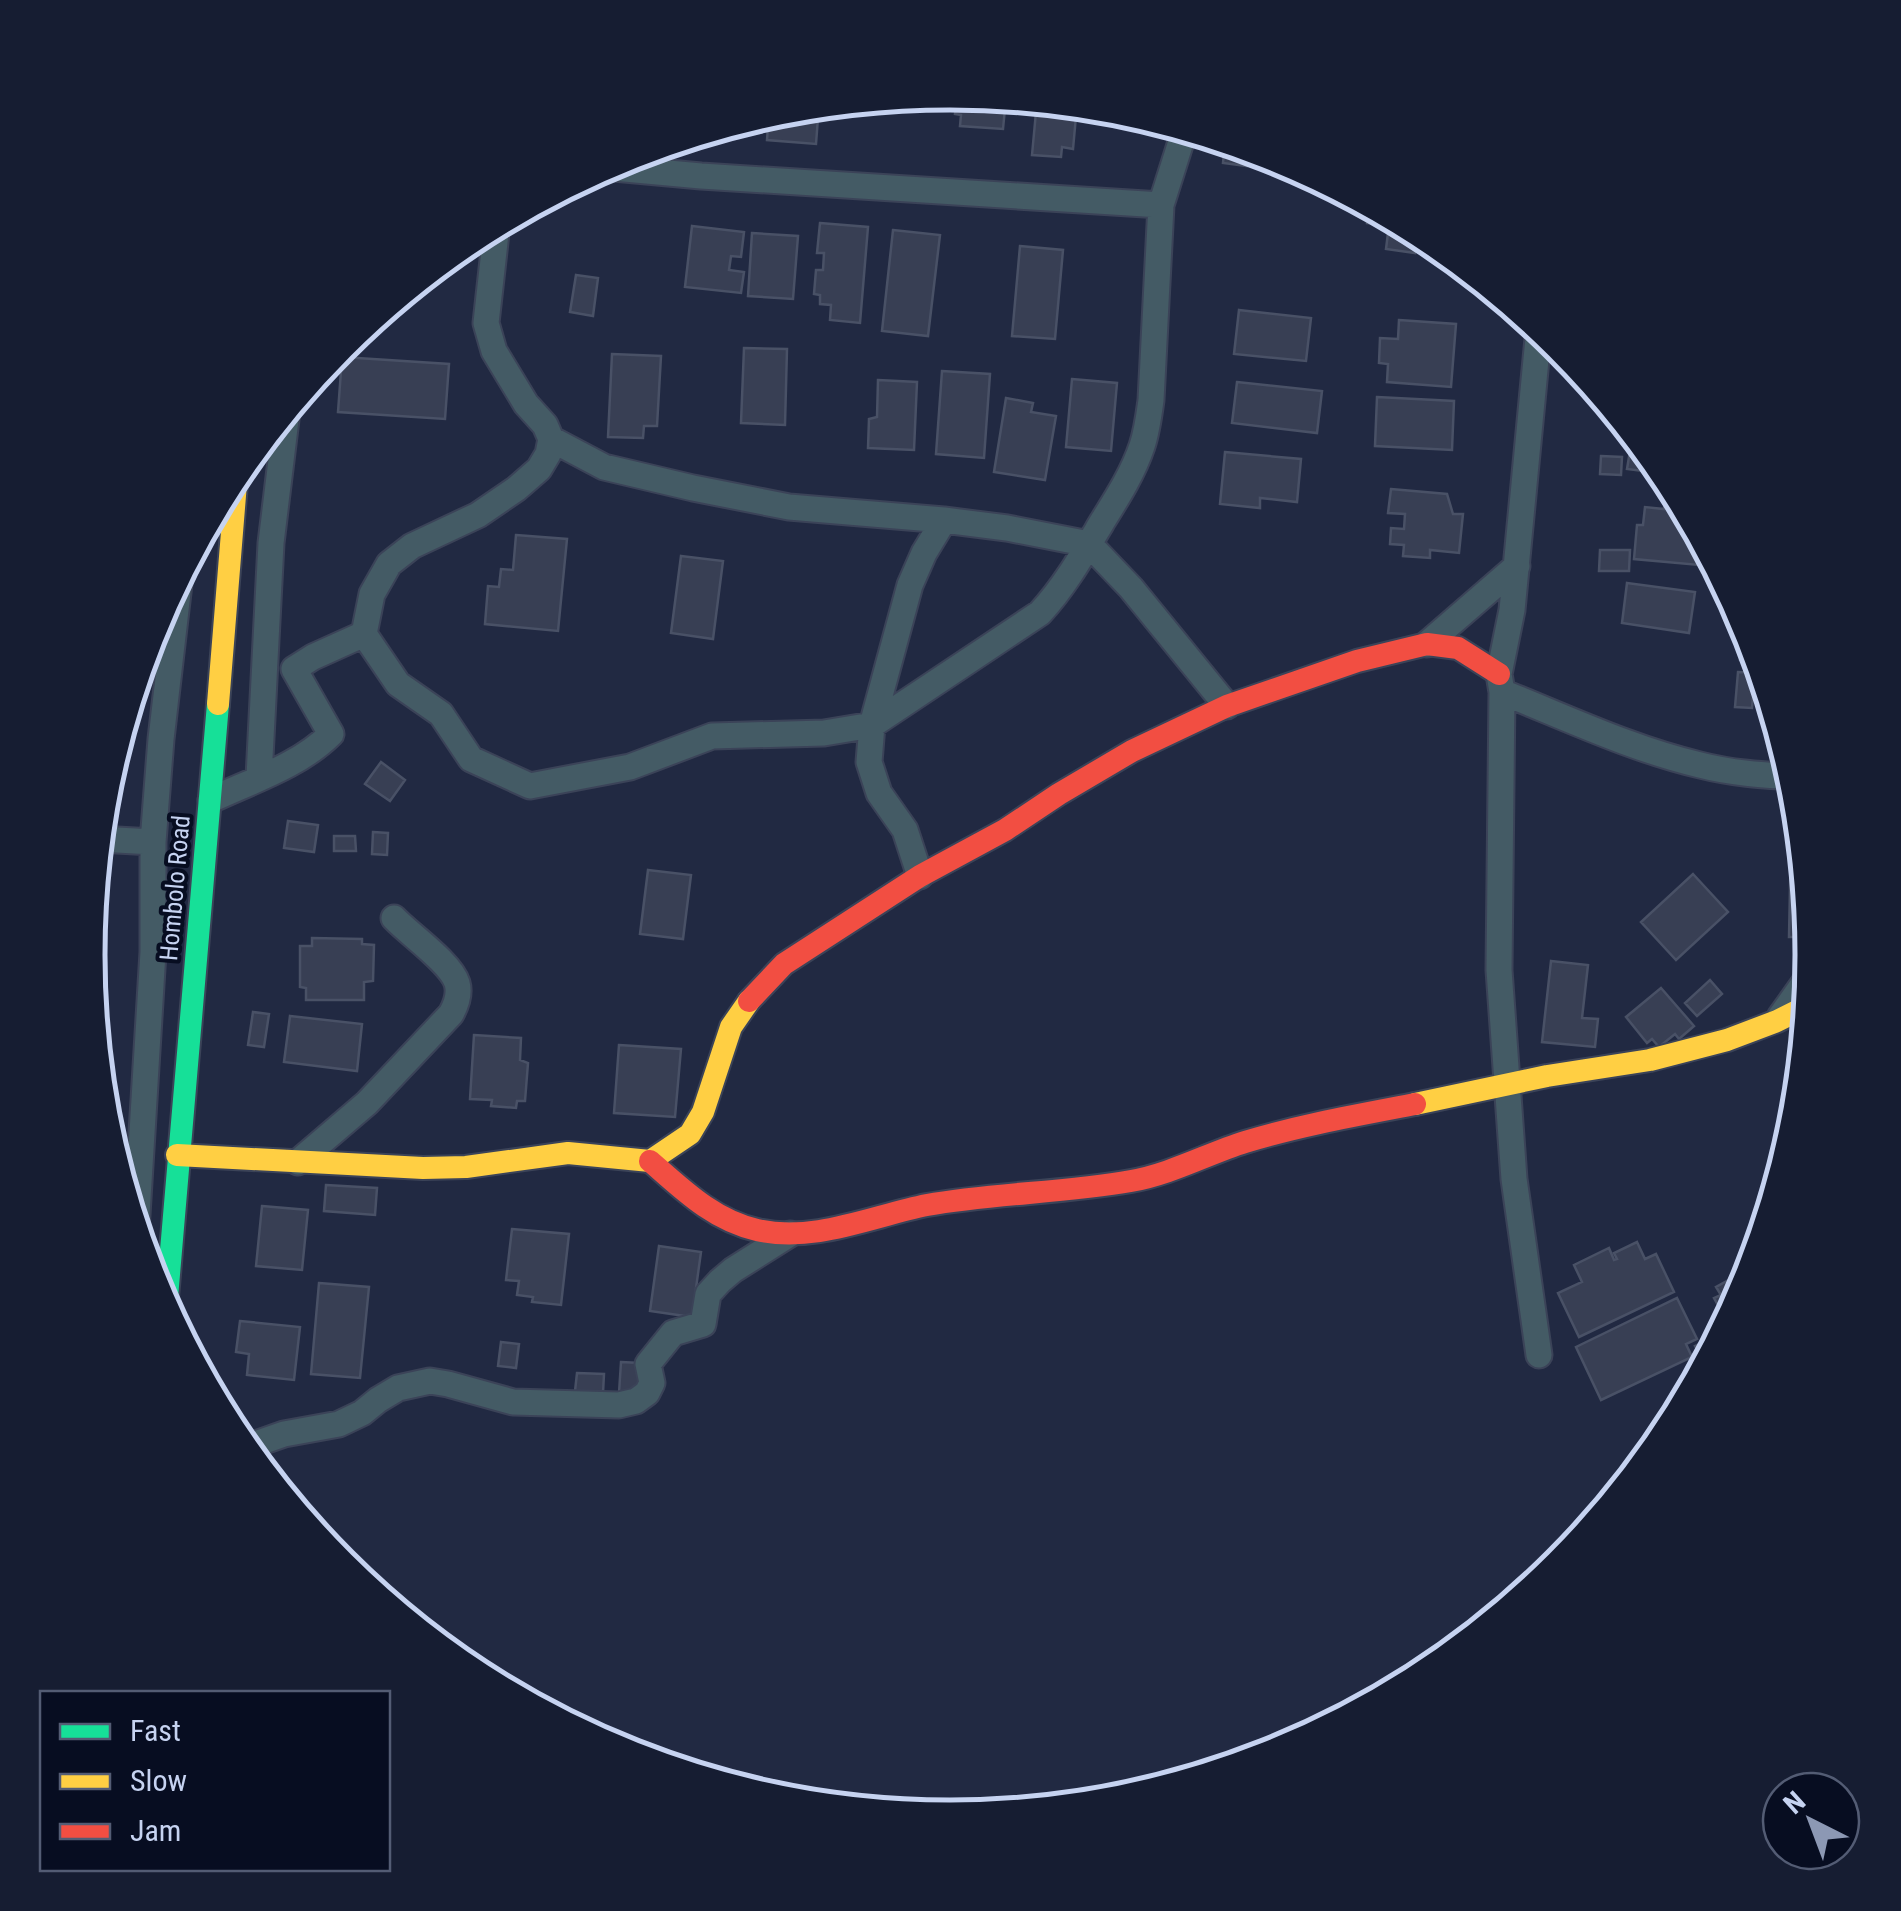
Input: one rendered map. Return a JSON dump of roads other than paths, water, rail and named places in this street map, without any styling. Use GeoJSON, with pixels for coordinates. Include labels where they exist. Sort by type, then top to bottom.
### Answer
{"type":"FeatureCollection","features":[{"type":"Feature","properties":{"kind":"street"},"geometry":{"type":"LineString","coordinates":[[495,243],[486,323],[494,351],[526,404],[546,426],[551,439],[548,454],[539,469],[478,516],[412,546],[389,564],[372,594],[364,634],[398,684],[441,714],[472,759],[530,786],[630,768],[712,736],[824,733],[872,725],[1040,612],[1055,597],[1089,544],[1142,448],[1151,400],[1161,205],[1181,143]]}},
{"type":"Feature","properties":{"kind":"street"},"geometry":{"type":"LineString","coordinates":[[637,170],[1161,205]]}},
{"type":"Feature","properties":{"kind":"street"},"geometry":{"type":"LineString","coordinates":[[1537,348],[1512,610],[1500,683],[1499,970],[1514,1179],[1540,1355]]}},
{"type":"Feature","properties":{"kind":"street"},"geometry":{"type":"LineString","coordinates":[[259,777],[267,596],[284,436]]}},
{"type":"Feature","properties":{"kind":"street"},"geometry":{"type":"LineString","coordinates":[[551,439],[604,467],[790,507],[944,520],[1089,544],[1131,588],[1228,706]]}},
{"type":"Feature","properties":{"kind":"street","name":"Hombolo Road"},"geometry":{"type":"LineString","coordinates":[[168,1278],[234,507]]}},
{"type":"Feature","properties":{"kind":"street"},"geometry":{"type":"LineString","coordinates":[[920,876],[904,830],[880,793],[869,762],[872,725],[910,584],[944,520]]}},
{"type":"Feature","properties":{"kind":"street"},"geometry":{"type":"LineString","coordinates":[[1427,644],[1516,566]]}},
{"type":"Feature","properties":{"kind":"street"},"geometry":{"type":"LineString","coordinates":[[139,1189],[153,952],[154,842],[175,619]]}},
{"type":"Feature","properties":{"kind":"street"},"geometry":{"type":"LineString","coordinates":[[211,800],[303,757],[331,734],[294,669],[313,656],[364,634]]}},
{"type":"Feature","properties":{"kind":"street"},"geometry":{"type":"LineString","coordinates":[[650,1162],[690,1134],[703,1112],[732,1026],[753,995],[784,964],[920,876],[1005,830],[1132,751],[1228,706],[1356,661],[1427,644],[1458,648],[1500,683],[1634,745],[1700,766],[1776,776]]}},
{"type":"Feature","properties":{"kind":"street"},"geometry":{"type":"LineString","coordinates":[[113,840],[154,842]]}},
{"type":"Feature","properties":{"kind":"street"},"geometry":{"type":"LineString","coordinates":[[298,1162],[368,1103],[456,1004],[458,986],[451,971],[394,918]]}},
{"type":"Feature","properties":{"kind":"street"},"geometry":{"type":"LineString","coordinates":[[1776,1021],[1795,996]]}},
{"type":"Feature","properties":{"kind":"street"},"geometry":{"type":"LineString","coordinates":[[178,1155],[423,1168],[466,1167],[568,1153],[650,1162],[719,1216],[739,1226],[790,1234],[945,1203],[1132,1181],[1259,1138],[1509,1084],[1650,1060],[1728,1040],[1794,1012]]}},
{"type":"Feature","properties":{"kind":"street"},"geometry":{"type":"LineString","coordinates":[[260,1442],[339,1424],[398,1388],[430,1382],[513,1402],[619,1405],[636,1401],[652,1383],[648,1364],[673,1333],[702,1324],[708,1294],[733,1270],[790,1234]]}}]}
